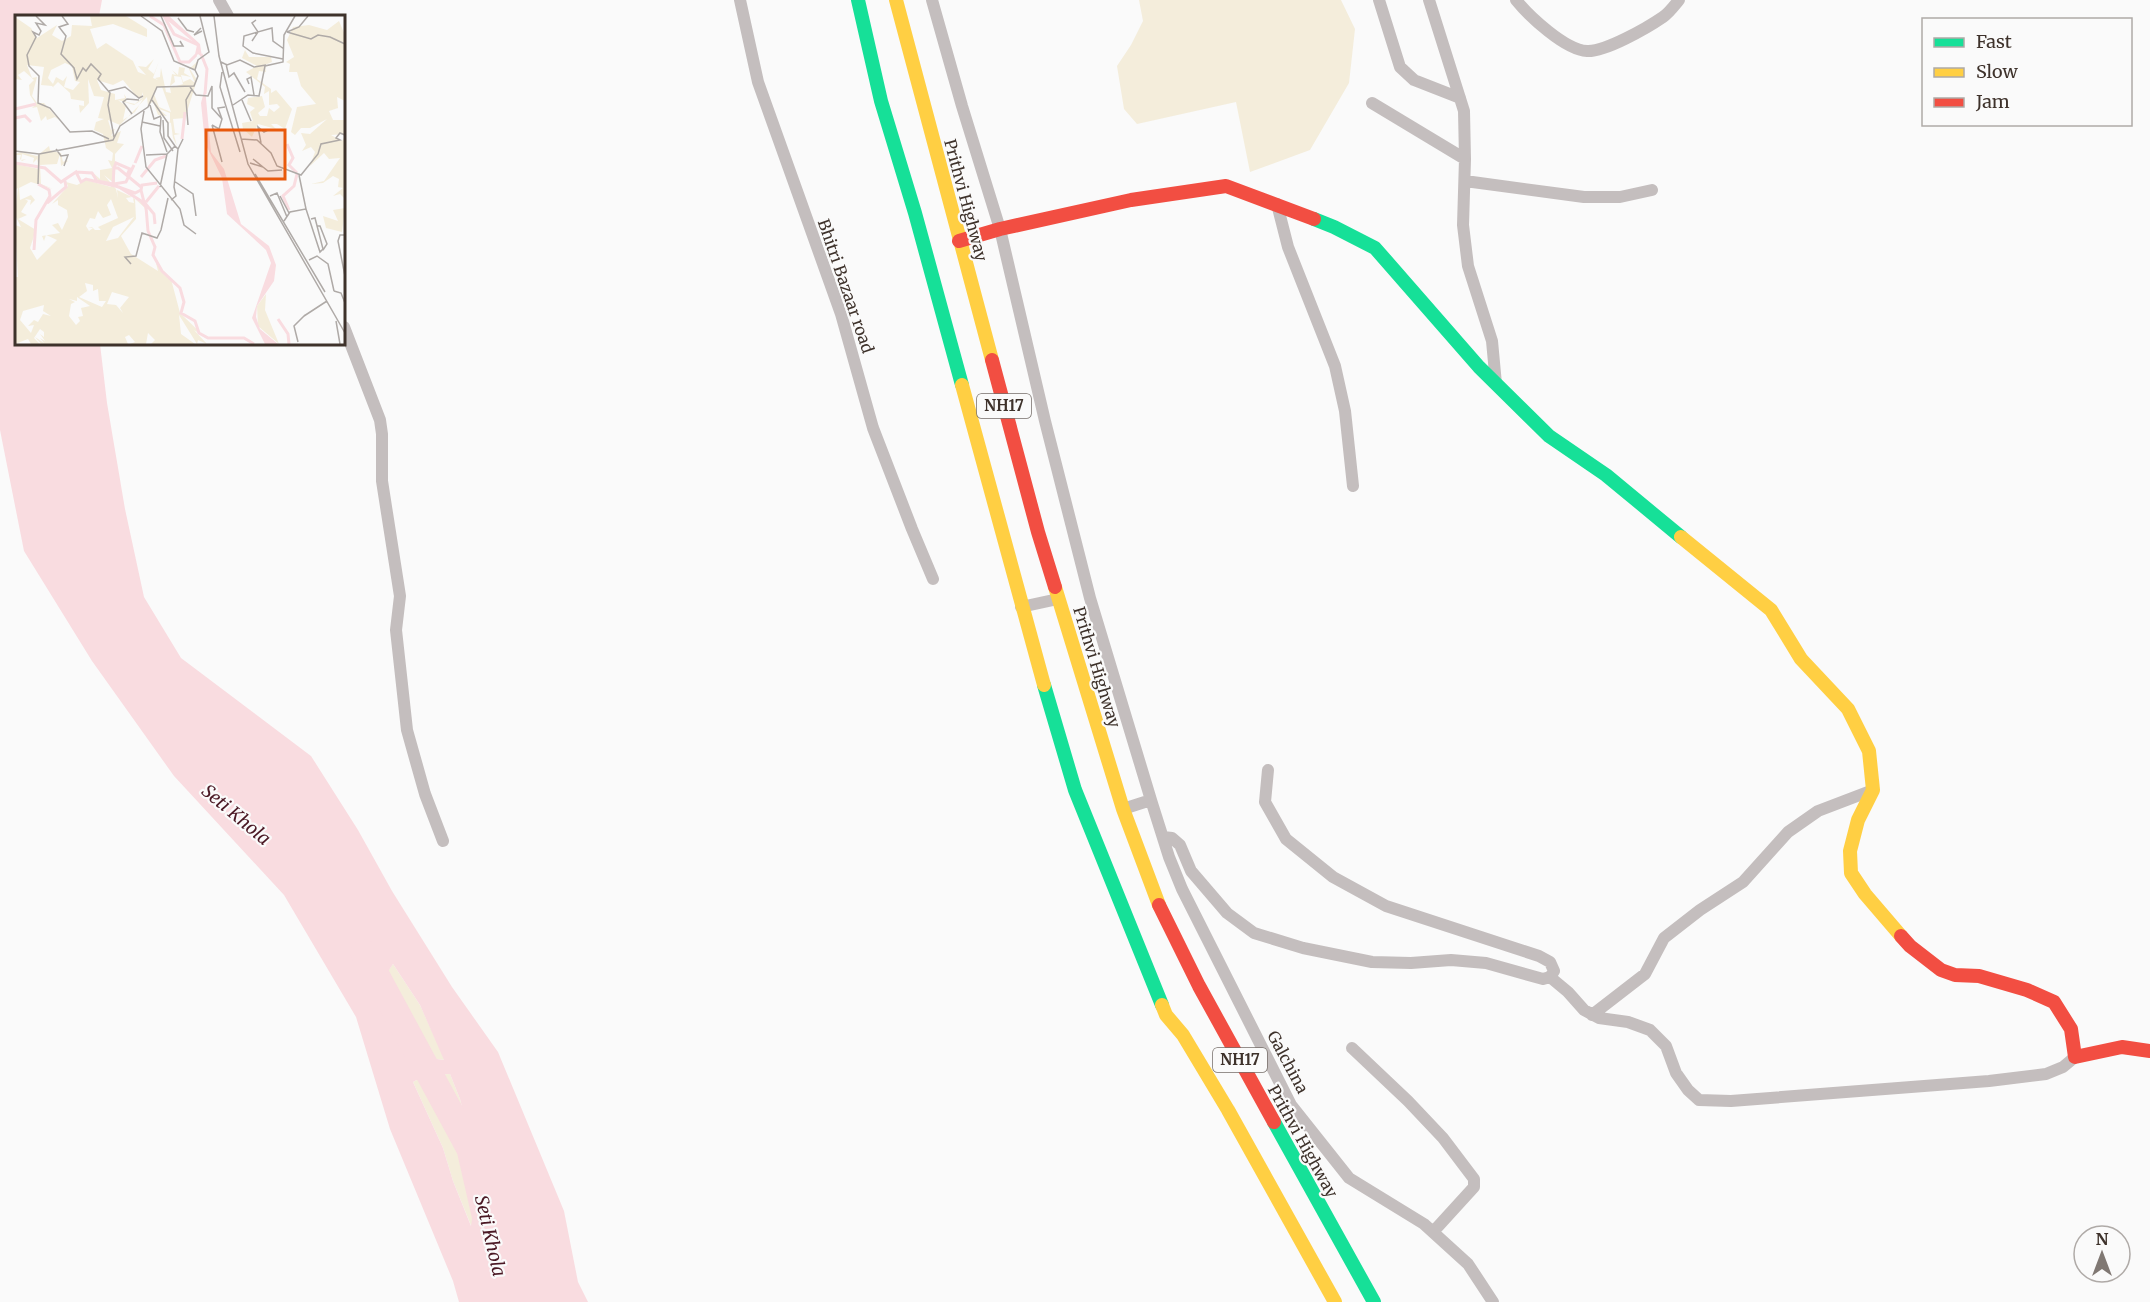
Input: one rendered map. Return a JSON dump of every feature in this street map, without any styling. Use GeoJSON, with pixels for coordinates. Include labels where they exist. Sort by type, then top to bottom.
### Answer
{"type":"FeatureCollection","features":[{"type":"Feature","properties":{"kind":"main road"},"geometry":{"type":"LineString","coordinates":[[858,0],[881,101],[915,213],[1021,607],[1075,789],[1166,1015],[1183,1035],[1228,1110],[1335,1302]]}},
{"type":"Feature","properties":{"kind":"main road","name":"Prithvi Highway"},"geometry":{"type":"LineString","coordinates":[[896,0],[1038,532],[1123,809],[1155,897],[1183,954],[1374,1302]]}},
{"type":"Feature","properties":{"kind":"main road"},"geometry":{"type":"LineString","coordinates":[[959,241],[1000,229],[1131,200],[1226,186],[1334,227],[1375,248],[1479,367],[1550,436],[1606,475],[1771,610],[1801,659],[1848,709],[1869,751],[1873,790],[1858,820],[1850,851],[1851,873],[1865,894],[1910,946],[1941,970],[1955,975],[1979,976],[2027,990],[2054,1002],[2071,1029],[2075,1057],[2102,1049],[2140,1047],[2150,1051]]}},
{"type":"Feature","properties":{"kind":"street"},"geometry":{"type":"LineString","coordinates":[[219,0],[227,15]]}},
{"type":"Feature","properties":{"kind":"street","name":"Bhitri Bazaar road"},"geometry":{"type":"LineString","coordinates":[[740,0],[758,82],[842,314],[873,428],[933,579]]}},
{"type":"Feature","properties":{"kind":"street","name":"Galchina"},"geometry":{"type":"LineString","coordinates":[[932,0],[1000,229],[1090,598],[1151,800],[1182,889],[1291,1105],[1350,1178],[1424,1224],[1468,1264],[1493,1302]]}},
{"type":"Feature","properties":{"kind":"street"},"geometry":{"type":"LineString","coordinates":[[1379,0],[1400,67],[1414,80],[1460,98]]}},
{"type":"Feature","properties":{"kind":"street"},"geometry":{"type":"LineString","coordinates":[[1429,0],[1464,111],[1463,225],[1468,266],[1492,341],[1496,384]]}},
{"type":"Feature","properties":{"kind":"street"},"geometry":{"type":"LineString","coordinates":[[1516,0],[1528,15],[1564,42],[1586,52],[1609,47],[1665,16],[1679,0]]}},
{"type":"Feature","properties":{"kind":"street"},"geometry":{"type":"LineString","coordinates":[[1372,103],[1465,159]]}},
{"type":"Feature","properties":{"kind":"street"},"geometry":{"type":"LineString","coordinates":[[1465,181],[1584,197],[1620,197],[1652,190]]}},
{"type":"Feature","properties":{"kind":"street"},"geometry":{"type":"LineString","coordinates":[[1277,204],[1288,247],[1335,366],[1345,411],[1353,486]]}},
{"type":"Feature","properties":{"kind":"street"},"geometry":{"type":"LineString","coordinates":[[345,330],[380,420],[382,481],[400,597],[396,630],[406,720],[425,794],[443,841]]}},
{"type":"Feature","properties":{"kind":"street"},"geometry":{"type":"LineString","coordinates":[[1021,607],[1058,599]]}},
{"type":"Feature","properties":{"kind":"street"},"geometry":{"type":"LineString","coordinates":[[1163,837],[1172,838],[1180,845],[1191,871],[1227,913],[1254,933],[1303,948],[1372,962],[1411,963],[1451,960],[1517,970],[1543,979],[1550,977],[1554,971],[1550,962],[1539,956],[1386,906],[1333,877],[1286,839],[1265,802],[1268,770]]}},
{"type":"Feature","properties":{"kind":"street"},"geometry":{"type":"LineString","coordinates":[[1592,1015],[1645,974],[1664,938],[1700,910],[1743,882],[1788,832],[1818,811],[1873,790]]}},
{"type":"Feature","properties":{"kind":"street"},"geometry":{"type":"LineString","coordinates":[[1123,809],[1151,800]]}},
{"type":"Feature","properties":{"kind":"street"},"geometry":{"type":"LineString","coordinates":[[1550,977],[1568,992],[1584,1011],[1599,1018],[1628,1022],[1650,1030],[1666,1046],[1676,1073],[1688,1090],[1700,1100],[1731,1101],[1989,1081],[2046,1074],[2063,1067],[2075,1057]]}},
{"type":"Feature","properties":{"kind":"street"},"geometry":{"type":"LineString","coordinates":[[1352,1048],[1443,1138],[1474,1179],[1474,1187],[1433,1232]]}},
{"type":"Feature","properties":{"kind":"shaded area"},"geometry":{"type":"Polygon","coordinates":[[[1139,0],[1341,0],[1355,29],[1349,83],[1310,150],[1250,172],[1236,102],[1137,124],[1124,109],[1117,66],[1143,21],[1139,0]]]}},
{"type":"Feature","properties":{"kind":"shaded area"},"geometry":{"type":"Polygon","coordinates":[[[393,964],[420,1005],[445,1060],[414,1057],[394,1028],[380,982],[393,964]]]}},
{"type":"Feature","properties":{"kind":"shaded area"},"geometry":{"type":"Polygon","coordinates":[[[450,1074],[460,1099],[479,1175],[472,1228],[453,1181],[443,1148],[413,1082],[426,1075],[450,1074]]]}},
{"type":"Feature","properties":{"kind":"water"},"geometry":{"type":"Polygon","coordinates":[[[0,0],[102,0],[99,15],[15,15],[15,345],[100,345],[107,403],[125,509],[144,597],[181,658],[311,756],[452,987],[498,1052],[564,1211],[578,1282],[588,1302],[459,1302],[453,1281],[390,1129],[356,1017],[284,895],[174,776],[92,661],[24,551],[0,430],[0,0]],[[393,964],[381,982],[394,1028],[414,1056],[444,1060],[420,1005],[393,964]],[[450,1074],[426,1075],[413,1082],[443,1148],[471,1226],[479,1175],[460,1099],[450,1074]]]}},
{"type":"Feature","properties":{"kind":"waterway","name":"Seti Khola"},"geometry":{"type":"LineString","coordinates":[[364,953],[470,1149],[486,1219]]}},
{"type":"Feature","properties":{"kind":"traffic: fast"},"geometry":{"type":"LineString","coordinates":[[858,0],[881,101],[915,213],[962,385]]}},
{"type":"Feature","properties":{"kind":"traffic: fast"},"geometry":{"type":"LineString","coordinates":[[1314,219],[1375,248],[1479,367],[1549,436],[1606,475],[1681,537]]}},
{"type":"Feature","properties":{"kind":"traffic: fast"},"geometry":{"type":"LineString","coordinates":[[1044,685],[1075,790],[1162,1005]]}},
{"type":"Feature","properties":{"kind":"traffic: fast"},"geometry":{"type":"LineString","coordinates":[[1274,1122],[1374,1302]]}},
{"type":"Feature","properties":{"kind":"traffic: slow"},"geometry":{"type":"LineString","coordinates":[[896,0],[992,360]]}},
{"type":"Feature","properties":{"kind":"traffic: slow"},"geometry":{"type":"LineString","coordinates":[[962,385],[1044,685]]}},
{"type":"Feature","properties":{"kind":"traffic: slow"},"geometry":{"type":"LineString","coordinates":[[1681,537],[1771,610],[1801,659],[1848,709],[1869,751],[1873,790],[1858,820],[1850,851],[1851,873],[1865,894],[1901,936]]}},
{"type":"Feature","properties":{"kind":"traffic: slow"},"geometry":{"type":"LineString","coordinates":[[1055,587],[1123,809],[1159,905]]}},
{"type":"Feature","properties":{"kind":"traffic: slow"},"geometry":{"type":"LineString","coordinates":[[1162,1005],[1166,1015],[1183,1035],[1228,1110],[1335,1302]]}},
{"type":"Feature","properties":{"kind":"traffic: jam"},"geometry":{"type":"LineString","coordinates":[[959,241],[1000,229],[1131,200],[1226,186],[1314,219]]}},
{"type":"Feature","properties":{"kind":"traffic: jam"},"geometry":{"type":"LineString","coordinates":[[992,360],[1055,587]]}},
{"type":"Feature","properties":{"kind":"traffic: jam"},"geometry":{"type":"LineString","coordinates":[[1159,905],[1199,986],[1274,1122]]}},
{"type":"Feature","properties":{"kind":"traffic: jam"},"geometry":{"type":"LineString","coordinates":[[1901,936],[1941,970],[1955,975],[1979,976],[2027,990],[2054,1002],[2071,1029],[2075,1057],[2122,1047],[2150,1051]]}}]}
